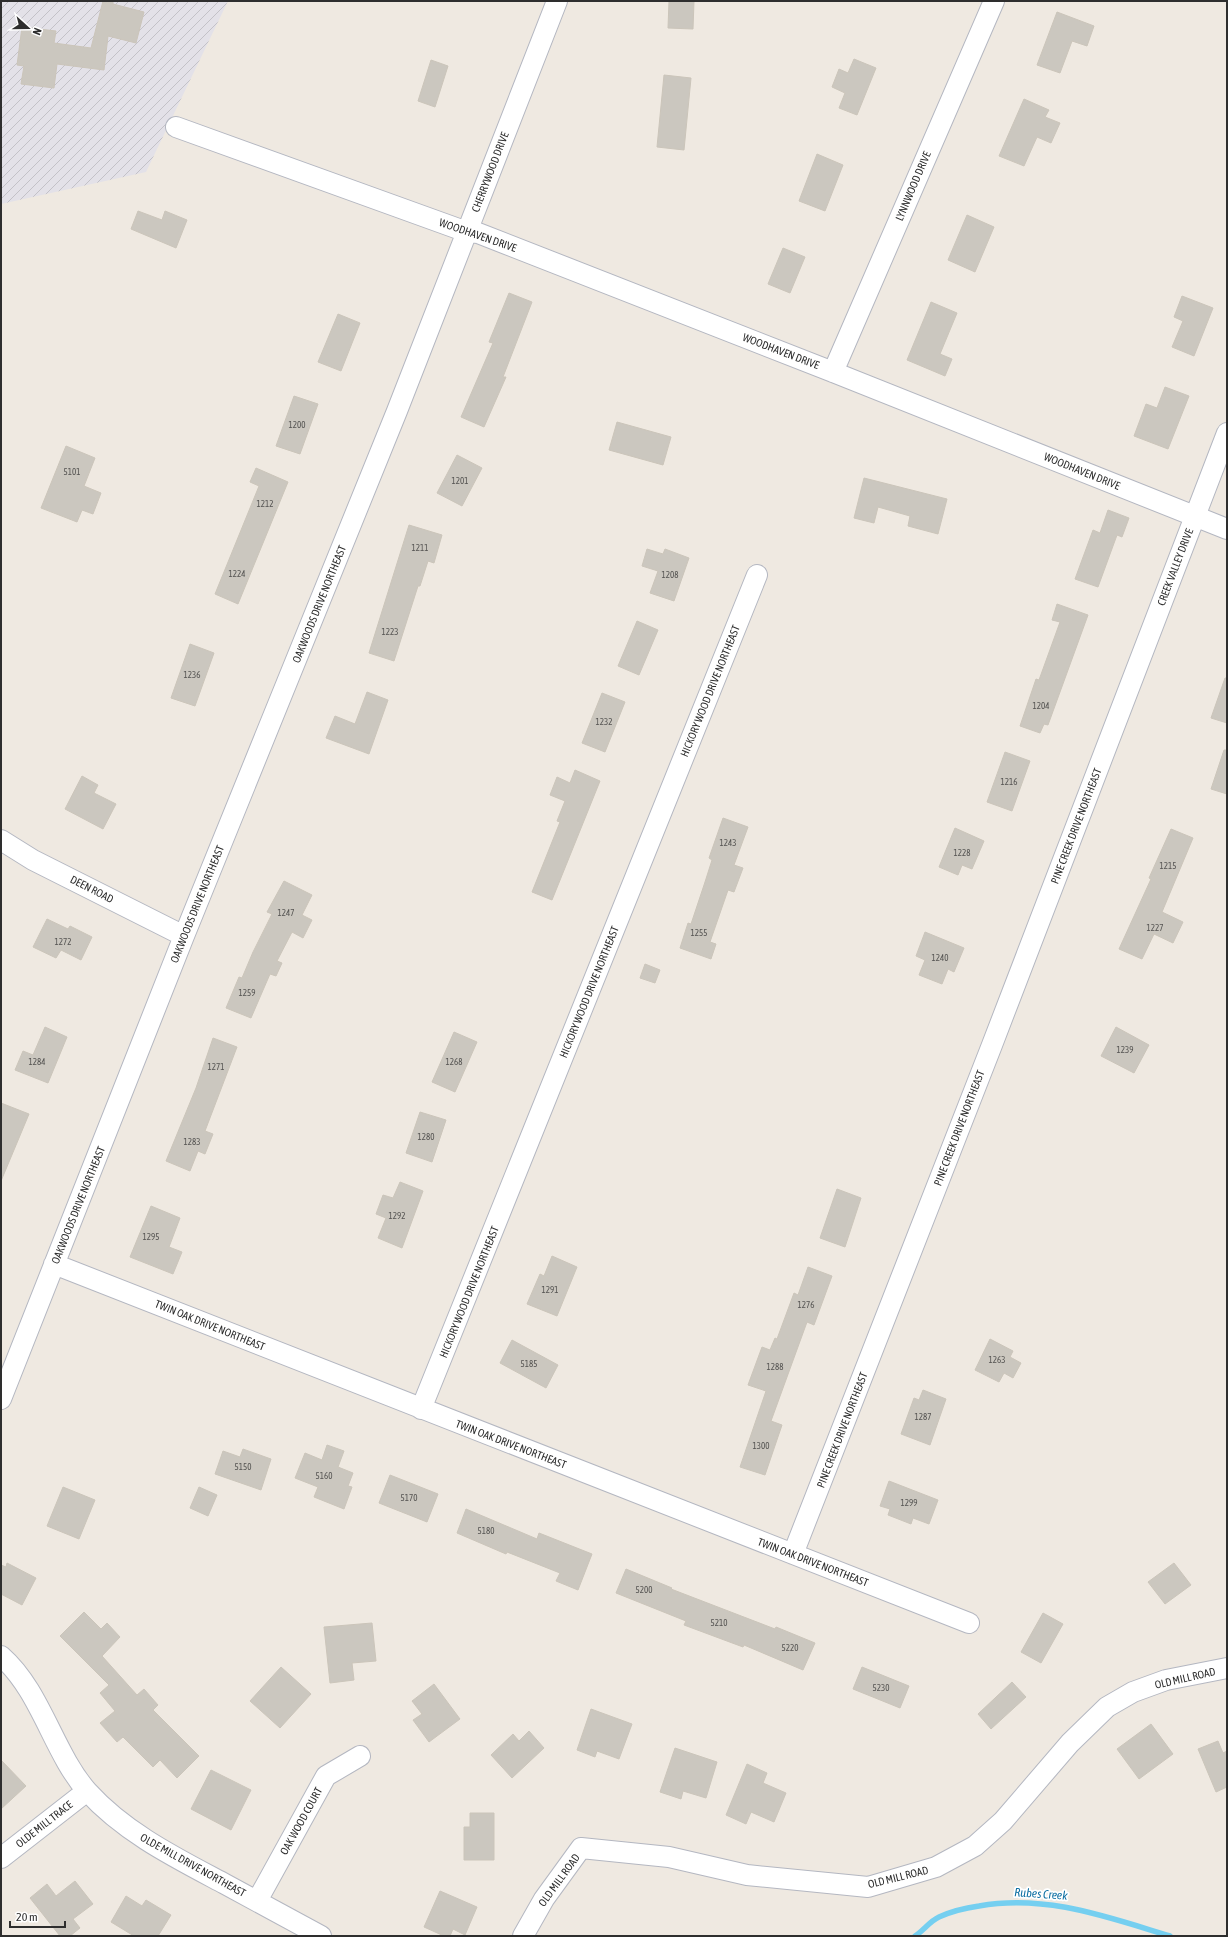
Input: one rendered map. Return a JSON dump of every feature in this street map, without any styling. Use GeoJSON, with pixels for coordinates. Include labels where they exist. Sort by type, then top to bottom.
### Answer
{"type":"FeatureCollection","features":[{"type":"Feature","properties":{"kind":"street","name":"CHERRYWOOD DRIVE"},"geometry":{"type":"LineString","coordinates":[[397,411],[557,1]]}},
{"type":"Feature","properties":{"kind":"street","name":"LYNNWOOD DRIVE"},"geometry":{"type":"LineString","coordinates":[[833,372],[994,1]]}},
{"type":"Feature","properties":{"kind":"street","name":"WOODHAVEN DRIVE"},"geometry":{"type":"LineString","coordinates":[[176,127],[467,232],[478,233],[833,372],[1227,529]]}},
{"type":"Feature","properties":{"kind":"street","name":"OAKWOODS DRIVE NORTHEAST"},"geometry":{"type":"LineString","coordinates":[[1,1399],[184,936],[397,411]]}},
{"type":"Feature","properties":{"kind":"street","name":"CREEK VALLEY DRIVE"},"geometry":{"type":"LineString","coordinates":[[1124,701],[1227,433]]}},
{"type":"Feature","properties":{"kind":"street","name":"HICKORY WOOD DRIVE NORTHEAST"},"geometry":{"type":"LineString","coordinates":[[421,1409],[757,575]]}},
{"type":"Feature","properties":{"kind":"street","name":"PINE CREEK DRIVE NORTHEAST"},"geometry":{"type":"LineString","coordinates":[[793,1554],[986,1060],[1124,701]]}},
{"type":"Feature","properties":{"kind":"street","name":"DEEN ROAD"},"geometry":{"type":"LineString","coordinates":[[1,840],[33,860],[184,936]]}},
{"type":"Feature","properties":{"kind":"street","name":"TWIN OAK DRIVE NORTHEAST"},"geometry":{"type":"LineString","coordinates":[[54,1264],[969,1623]]}},
{"type":"Feature","properties":{"kind":"street","name":"OLDE MILL DRIVE NORTHEAST"},"geometry":{"type":"LineString","coordinates":[[1,1656],[23,1682],[72,1770],[87,1791],[116,1818],[141,1837],[179,1860],[321,1936]]}},
{"type":"Feature","properties":{"kind":"street","name":"OLD MILL ROAD"},"geometry":{"type":"LineString","coordinates":[[523,1936],[544,1899],[581,1848],[670,1857],[747,1875],[868,1887],[936,1867],[975,1846],[1003,1821],[1070,1743],[1107,1707],[1134,1692],[1166,1680],[1227,1668]]}},
{"type":"Feature","properties":{"kind":"street","name":"OAK WOOD COURT"},"geometry":{"type":"LineString","coordinates":[[257,1901],[326,1776],[360,1756]]}},
{"type":"Feature","properties":{"kind":"street","name":"OLDE MILL TRACE"},"geometry":{"type":"LineString","coordinates":[[1,1858],[87,1791]]}},
{"type":"Feature","properties":{"kind":"shaded area"},"geometry":{"type":"Polygon","coordinates":[[[1,1],[228,1],[146,172],[1,204],[1,1]]]}},
{"type":"Feature","properties":{"kind":"building"},"geometry":{"type":"Polygon","coordinates":[[[103,1],[113,1],[113,4],[144,12],[136,43],[108,36],[104,70],[57,64],[54,88],[21,84],[24,66],[17,65],[22,27],[56,31],[54,43],[91,48],[103,1]]]}},
{"type":"Feature","properties":{"kind":"building"},"geometry":{"type":"Polygon","coordinates":[[[669,1],[694,1],[693,29],[668,28],[669,1]]]}},
{"type":"Feature","properties":{"kind":"building"},"geometry":{"type":"Polygon","coordinates":[[[1057,12],[1094,26],[1087,46],[1072,41],[1060,73],[1037,65],[1057,12]]]}},
{"type":"Feature","properties":{"kind":"building"},"geometry":{"type":"Polygon","coordinates":[[[854,59],[876,68],[857,115],[839,108],[845,93],[832,87],[839,69],[848,73],[854,59]]]}},
{"type":"Feature","properties":{"kind":"building"},"geometry":{"type":"Polygon","coordinates":[[[431,60],[448,66],[435,107],[418,101],[431,60]]]}},
{"type":"Feature","properties":{"kind":"building"},"geometry":{"type":"Polygon","coordinates":[[[664,75],[691,78],[684,150],[657,147],[664,75]]]}},
{"type":"Feature","properties":{"kind":"building"},"geometry":{"type":"Polygon","coordinates":[[[1024,99],[1049,110],[1045,117],[1060,123],[1051,143],[1037,137],[1024,166],[999,156],[1024,99]]]}},
{"type":"Feature","properties":{"kind":"building"},"geometry":{"type":"Polygon","coordinates":[[[817,154],[843,165],[825,211],[799,201],[817,154]]]}},
{"type":"Feature","properties":{"kind":"building"},"geometry":{"type":"Polygon","coordinates":[[[138,211],[162,220],[165,211],[187,220],[176,248],[131,229],[138,211]]]}},
{"type":"Feature","properties":{"kind":"building"},"geometry":{"type":"Polygon","coordinates":[[[967,215],[994,227],[975,272],[948,260],[967,215]]]}},
{"type":"Feature","properties":{"kind":"building"},"geometry":{"type":"Polygon","coordinates":[[[783,248],[805,257],[790,293],[768,284],[783,248]]]}},
{"type":"Feature","properties":{"kind":"building"},"geometry":{"type":"Polygon","coordinates":[[[509,293],[532,302],[503,377],[506,377],[484,427],[461,417],[493,343],[489,342],[509,293]]]}},
{"type":"Feature","properties":{"kind":"building"},"geometry":{"type":"Polygon","coordinates":[[[1182,296],[1213,308],[1194,356],[1172,347],[1183,321],[1174,317],[1182,296]]]}},
{"type":"Feature","properties":{"kind":"building"},"geometry":{"type":"Polygon","coordinates":[[[931,302],[957,313],[940,354],[952,359],[945,376],[907,360],[931,302]]]}},
{"type":"Feature","properties":{"kind":"building"},"geometry":{"type":"Polygon","coordinates":[[[338,314],[360,323],[341,371],[318,362],[338,314]]]}},
{"type":"Feature","properties":{"kind":"building"},"geometry":{"type":"Polygon","coordinates":[[[1165,387],[1189,396],[1168,449],[1134,436],[1146,404],[1157,408],[1165,387]]]}},
{"type":"Feature","properties":{"kind":"building"},"geometry":{"type":"Polygon","coordinates":[[[294,396],[318,404],[300,454],[276,446],[294,396]]]}},
{"type":"Feature","properties":{"kind":"building"},"geometry":{"type":"Polygon","coordinates":[[[617,422],[671,437],[663,465],[609,450],[617,422]]]}},
{"type":"Feature","properties":{"kind":"building"},"geometry":{"type":"Polygon","coordinates":[[[66,446],[95,458],[84,486],[101,493],[93,514],[82,510],[77,522],[41,508],[66,446]]]}},
{"type":"Feature","properties":{"kind":"building"},"geometry":{"type":"Polygon","coordinates":[[[457,455],[482,468],[462,506],[437,493],[457,455]]]}},
{"type":"Feature","properties":{"kind":"building"},"geometry":{"type":"Polygon","coordinates":[[[256,468],[288,482],[238,604],[215,594],[259,486],[250,482],[256,468]]]}},
{"type":"Feature","properties":{"kind":"building"},"geometry":{"type":"Polygon","coordinates":[[[864,478],[947,499],[938,534],[908,526],[910,516],[878,507],[874,523],[854,518],[864,478]]]}},
{"type":"Feature","properties":{"kind":"building"},"geometry":{"type":"Polygon","coordinates":[[[1108,510],[1129,518],[1122,537],[1117,535],[1098,587],[1075,579],[1093,530],[1100,533],[1108,510]]]}},
{"type":"Feature","properties":{"kind":"building"},"geometry":{"type":"Polygon","coordinates":[[[409,525],[442,535],[434,563],[428,561],[420,586],[418,586],[394,661],[369,653],[409,525]]]}},
{"type":"Feature","properties":{"kind":"building"},"geometry":{"type":"Polygon","coordinates":[[[647,549],[663,554],[665,549],[689,558],[674,601],[650,593],[658,571],[642,566],[647,549]]]}},
{"type":"Feature","properties":{"kind":"building"},"geometry":{"type":"Polygon","coordinates":[[[1057,604],[1088,615],[1048,725],[1044,724],[1040,733],[1020,726],[1036,679],[1039,680],[1060,622],[1052,620],[1057,604]]]}},
{"type":"Feature","properties":{"kind":"building"},"geometry":{"type":"Polygon","coordinates":[[[637,621],[658,630],[639,675],[618,666],[637,621]]]}},
{"type":"Feature","properties":{"kind":"building"},"geometry":{"type":"Polygon","coordinates":[[[190,644],[214,653],[195,706],[171,698],[190,644]]]}},
{"type":"Feature","properties":{"kind":"building"},"geometry":{"type":"Polygon","coordinates":[[[1225,678],[1227,678],[1227,723],[1211,718],[1225,678]]]}},
{"type":"Feature","properties":{"kind":"building"},"geometry":{"type":"Polygon","coordinates":[[[367,692],[388,700],[369,754],[326,738],[335,716],[355,724],[367,692]]]}},
{"type":"Feature","properties":{"kind":"building"},"geometry":{"type":"Polygon","coordinates":[[[602,693],[625,702],[605,752],[582,743],[602,693]]]}},
{"type":"Feature","properties":{"kind":"building"},"geometry":{"type":"Polygon","coordinates":[[[1224,750],[1227,750],[1227,794],[1211,789],[1224,750]]]}},
{"type":"Feature","properties":{"kind":"building"},"geometry":{"type":"Polygon","coordinates":[[[1005,752],[1030,761],[1012,811],[987,802],[1005,752]]]}},
{"type":"Feature","properties":{"kind":"building"},"geometry":{"type":"Polygon","coordinates":[[[575,770],[600,781],[552,900],[532,892],[560,822],[557,821],[565,801],[550,795],[557,777],[570,783],[575,770]]]}},
{"type":"Feature","properties":{"kind":"building"},"geometry":{"type":"Polygon","coordinates":[[[82,776],[98,785],[94,793],[116,804],[103,829],[65,809],[82,776]]]}},
{"type":"Feature","properties":{"kind":"building"},"geometry":{"type":"Polygon","coordinates":[[[723,818],[748,827],[734,865],[743,868],[734,892],[728,890],[710,942],[716,944],[711,959],[680,948],[688,923],[691,924],[705,882],[712,860],[709,858],[723,818]]]}},
{"type":"Feature","properties":{"kind":"building"},"geometry":{"type":"Polygon","coordinates":[[[955,828],[984,841],[972,869],[962,865],[958,875],[939,867],[955,828]]]}},
{"type":"Feature","properties":{"kind":"building"},"geometry":{"type":"Polygon","coordinates":[[[1171,829],[1193,838],[1162,912],[1183,922],[1173,943],[1154,934],[1142,959],[1119,949],[1151,879],[1149,878],[1171,829]]]}},
{"type":"Feature","properties":{"kind":"building"},"geometry":{"type":"Polygon","coordinates":[[[284,881],[312,895],[302,915],[312,920],[303,938],[292,932],[277,961],[282,963],[276,976],[270,974],[251,1018],[226,1008],[239,977],[242,978],[272,914],[267,912],[284,881]]]}},
{"type":"Feature","properties":{"kind":"building"},"geometry":{"type":"Polygon","coordinates":[[[47,919],[68,929],[70,926],[92,937],[81,960],[61,950],[56,958],[33,947],[47,919]]]}},
{"type":"Feature","properties":{"kind":"building"},"geometry":{"type":"Polygon","coordinates":[[[925,932],[964,948],[954,972],[948,969],[942,984],[919,975],[925,960],[916,956],[925,932]]]}},
{"type":"Feature","properties":{"kind":"building"},"geometry":{"type":"Polygon","coordinates":[[[645,964],[660,970],[655,983],[640,978],[645,964]]]}},
{"type":"Feature","properties":{"kind":"building"},"geometry":{"type":"Polygon","coordinates":[[[45,1027],[67,1037],[48,1083],[15,1070],[23,1051],[33,1055],[45,1027]]]}},
{"type":"Feature","properties":{"kind":"building"},"geometry":{"type":"Polygon","coordinates":[[[1116,1027],[1149,1045],[1134,1073],[1101,1056],[1116,1027]]]}},
{"type":"Feature","properties":{"kind":"building"},"geometry":{"type":"Polygon","coordinates":[[[454,1032],[477,1042],[455,1092],[432,1082],[454,1032]]]}},
{"type":"Feature","properties":{"kind":"building"},"geometry":{"type":"Polygon","coordinates":[[[213,1038],[237,1047],[205,1131],[213,1134],[205,1154],[198,1151],[190,1171],[166,1161],[196,1088],[213,1038]]]}},
{"type":"Feature","properties":{"kind":"building"},"geometry":{"type":"Polygon","coordinates":[[[1,1103],[29,1114],[1,1181],[1,1103]]]}},
{"type":"Feature","properties":{"kind":"building"},"geometry":{"type":"Polygon","coordinates":[[[420,1112],[446,1120],[432,1162],[406,1153],[420,1112]]]}},
{"type":"Feature","properties":{"kind":"building"},"geometry":{"type":"Polygon","coordinates":[[[400,1182],[423,1191],[402,1248],[378,1238],[386,1218],[376,1214],[383,1195],[393,1198],[400,1182]]]}},
{"type":"Feature","properties":{"kind":"building"},"geometry":{"type":"Polygon","coordinates":[[[837,1189],[861,1198],[845,1247],[820,1238],[837,1189]]]}},
{"type":"Feature","properties":{"kind":"building"},"geometry":{"type":"Polygon","coordinates":[[[151,1206],[180,1218],[169,1247],[182,1252],[173,1274],[130,1257],[151,1206]]]}},
{"type":"Feature","properties":{"kind":"building"},"geometry":{"type":"Polygon","coordinates":[[[552,1256],[577,1267],[557,1316],[527,1304],[540,1274],[544,1276],[552,1256]]]}},
{"type":"Feature","properties":{"kind":"building"},"geometry":{"type":"Polygon","coordinates":[[[808,1267],[832,1276],[814,1325],[807,1322],[771,1421],[782,1425],[765,1475],[740,1467],[766,1391],[748,1385],[762,1347],[770,1350],[775,1338],[777,1339],[794,1293],[798,1295],[808,1267]]]}},
{"type":"Feature","properties":{"kind":"building"},"geometry":{"type":"Polygon","coordinates":[[[990,1339],[1013,1351],[1010,1357],[1021,1363],[1013,1378],[1004,1373],[999,1382],[975,1370],[990,1339]]]}},
{"type":"Feature","properties":{"kind":"building"},"geometry":{"type":"Polygon","coordinates":[[[512,1340],[558,1365],[546,1388],[500,1363],[512,1340]]]}},
{"type":"Feature","properties":{"kind":"building"},"geometry":{"type":"Polygon","coordinates":[[[923,1390],[946,1399],[930,1445],[901,1434],[914,1398],[919,1400],[923,1390]]]}},
{"type":"Feature","properties":{"kind":"building"},"geometry":{"type":"Polygon","coordinates":[[[327,1445],[344,1451],[338,1467],[353,1473],[348,1486],[352,1487],[344,1509],[314,1497],[318,1487],[295,1478],[305,1453],[322,1460],[327,1445]]]}},
{"type":"Feature","properties":{"kind":"building"},"geometry":{"type":"Polygon","coordinates":[[[243,1449],[271,1459],[261,1490],[215,1474],[223,1451],[240,1457],[243,1449]]]}},
{"type":"Feature","properties":{"kind":"building"},"geometry":{"type":"Polygon","coordinates":[[[390,1475],[438,1494],[427,1522],[379,1503],[390,1475]]]}},
{"type":"Feature","properties":{"kind":"building"},"geometry":{"type":"Polygon","coordinates":[[[889,1481],[938,1500],[929,1524],[913,1518],[911,1524],[888,1515],[890,1509],[880,1506],[889,1481]]]}},
{"type":"Feature","properties":{"kind":"building"},"geometry":{"type":"Polygon","coordinates":[[[63,1487],[95,1500],[79,1539],[47,1526],[63,1487]]]}},
{"type":"Feature","properties":{"kind":"building"},"geometry":{"type":"Polygon","coordinates":[[[199,1487],[217,1495],[208,1516],[190,1508],[199,1487]]]}},
{"type":"Feature","properties":{"kind":"building"},"geometry":{"type":"Polygon","coordinates":[[[466,1509],[537,1539],[539,1533],[592,1554],[578,1590],[556,1581],[560,1573],[507,1552],[506,1554],[457,1533],[466,1509]]]}},
{"type":"Feature","properties":{"kind":"building"},"geometry":{"type":"Polygon","coordinates":[[[7,1563],[36,1578],[22,1605],[1,1594],[1,1565],[6,1567],[7,1563]]]}},
{"type":"Feature","properties":{"kind":"building"},"geometry":{"type":"Polygon","coordinates":[[[1174,1563],[1191,1585],[1165,1604],[1148,1582],[1174,1563]]]}},
{"type":"Feature","properties":{"kind":"building"},"geometry":{"type":"Polygon","coordinates":[[[626,1569],[672,1588],[671,1589],[775,1629],[776,1627],[815,1643],[803,1670],[744,1645],[743,1647],[684,1625],[686,1621],[616,1593],[626,1569]]]}},
{"type":"Feature","properties":{"kind":"building"},"geometry":{"type":"Polygon","coordinates":[[[84,1612],[101,1629],[107,1623],[120,1637],[102,1656],[137,1695],[144,1689],[158,1705],[153,1710],[199,1756],[177,1778],[160,1760],[153,1767],[123,1737],[117,1742],[100,1723],[115,1711],[100,1693],[109,1685],[60,1636],[84,1612]]]}},
{"type":"Feature","properties":{"kind":"building"},"geometry":{"type":"Polygon","coordinates":[[[1043,1613],[1063,1624],[1041,1663],[1021,1652],[1043,1613]]]}},
{"type":"Feature","properties":{"kind":"building"},"geometry":{"type":"Polygon","coordinates":[[[372,1623],[376,1661],[352,1663],[354,1680],[330,1683],[324,1627],[372,1623]]]}},
{"type":"Feature","properties":{"kind":"building"},"geometry":{"type":"Polygon","coordinates":[[[281,1667],[311,1694],[280,1728],[250,1701],[281,1667]]]}},
{"type":"Feature","properties":{"kind":"building"},"geometry":{"type":"Polygon","coordinates":[[[862,1667],[909,1686],[900,1708],[853,1689],[862,1667]]]}},
{"type":"Feature","properties":{"kind":"building"},"geometry":{"type":"Polygon","coordinates":[[[1012,1682],[1026,1697],[991,1729],[978,1714],[1012,1682]]]}},
{"type":"Feature","properties":{"kind":"building"},"geometry":{"type":"Polygon","coordinates":[[[434,1684],[460,1719],[429,1742],[413,1720],[422,1714],[412,1701],[434,1684]]]}},
{"type":"Feature","properties":{"kind":"building"},"geometry":{"type":"Polygon","coordinates":[[[591,1709],[632,1724],[619,1759],[597,1751],[595,1757],[577,1750],[591,1709]]]}},
{"type":"Feature","properties":{"kind":"building"},"geometry":{"type":"Polygon","coordinates":[[[1151,1724],[1173,1754],[1139,1779],[1117,1749],[1151,1724]]]}},
{"type":"Feature","properties":{"kind":"building"},"geometry":{"type":"Polygon","coordinates":[[[529,1731],[544,1748],[512,1778],[491,1755],[513,1734],[519,1741],[529,1731]]]}},
{"type":"Feature","properties":{"kind":"building"},"geometry":{"type":"Polygon","coordinates":[[[1218,1741],[1223,1753],[1227,1751],[1227,1787],[1216,1792],[1198,1749],[1218,1741]]]}},
{"type":"Feature","properties":{"kind":"building"},"geometry":{"type":"Polygon","coordinates":[[[675,1748],[717,1762],[706,1798],[683,1791],[681,1799],[660,1792],[675,1748]]]}},
{"type":"Feature","properties":{"kind":"building"},"geometry":{"type":"Polygon","coordinates":[[[1,1760],[26,1786],[1,1809],[1,1760]]]}},
{"type":"Feature","properties":{"kind":"building"},"geometry":{"type":"Polygon","coordinates":[[[747,1764],[767,1773],[763,1783],[786,1793],[774,1822],[751,1812],[746,1824],[726,1815],[747,1764]]]}},
{"type":"Feature","properties":{"kind":"building"},"geometry":{"type":"Polygon","coordinates":[[[211,1770],[251,1790],[231,1830],[191,1809],[211,1770]]]}},
{"type":"Feature","properties":{"kind":"building"},"geometry":{"type":"Polygon","coordinates":[[[470,1813],[494,1813],[494,1860],[464,1860],[464,1827],[470,1827],[470,1813]]]}},
{"type":"Feature","properties":{"kind":"building"},"geometry":{"type":"Polygon","coordinates":[[[75,1881],[93,1904],[73,1919],[80,1928],[70,1936],[60,1936],[30,1898],[47,1884],[56,1896],[75,1881]]]}},
{"type":"Feature","properties":{"kind":"building"},"geometry":{"type":"Polygon","coordinates":[[[440,1891],[477,1907],[465,1935],[453,1929],[450,1936],[444,1936],[424,1927],[440,1891]]]}},
{"type":"Feature","properties":{"kind":"building"},"geometry":{"type":"Polygon","coordinates":[[[126,1896],[142,1906],[146,1900],[171,1915],[158,1936],[134,1936],[111,1922],[126,1896]]]}},
{"type":"Feature","properties":{"kind":"waterway","name":"Rubes Creek"},"geometry":{"type":"LineString","coordinates":[[915,1936],[936,1919],[954,1911],[1004,1903],[1028,1903],[1076,1909],[1170,1936]]}}]}
